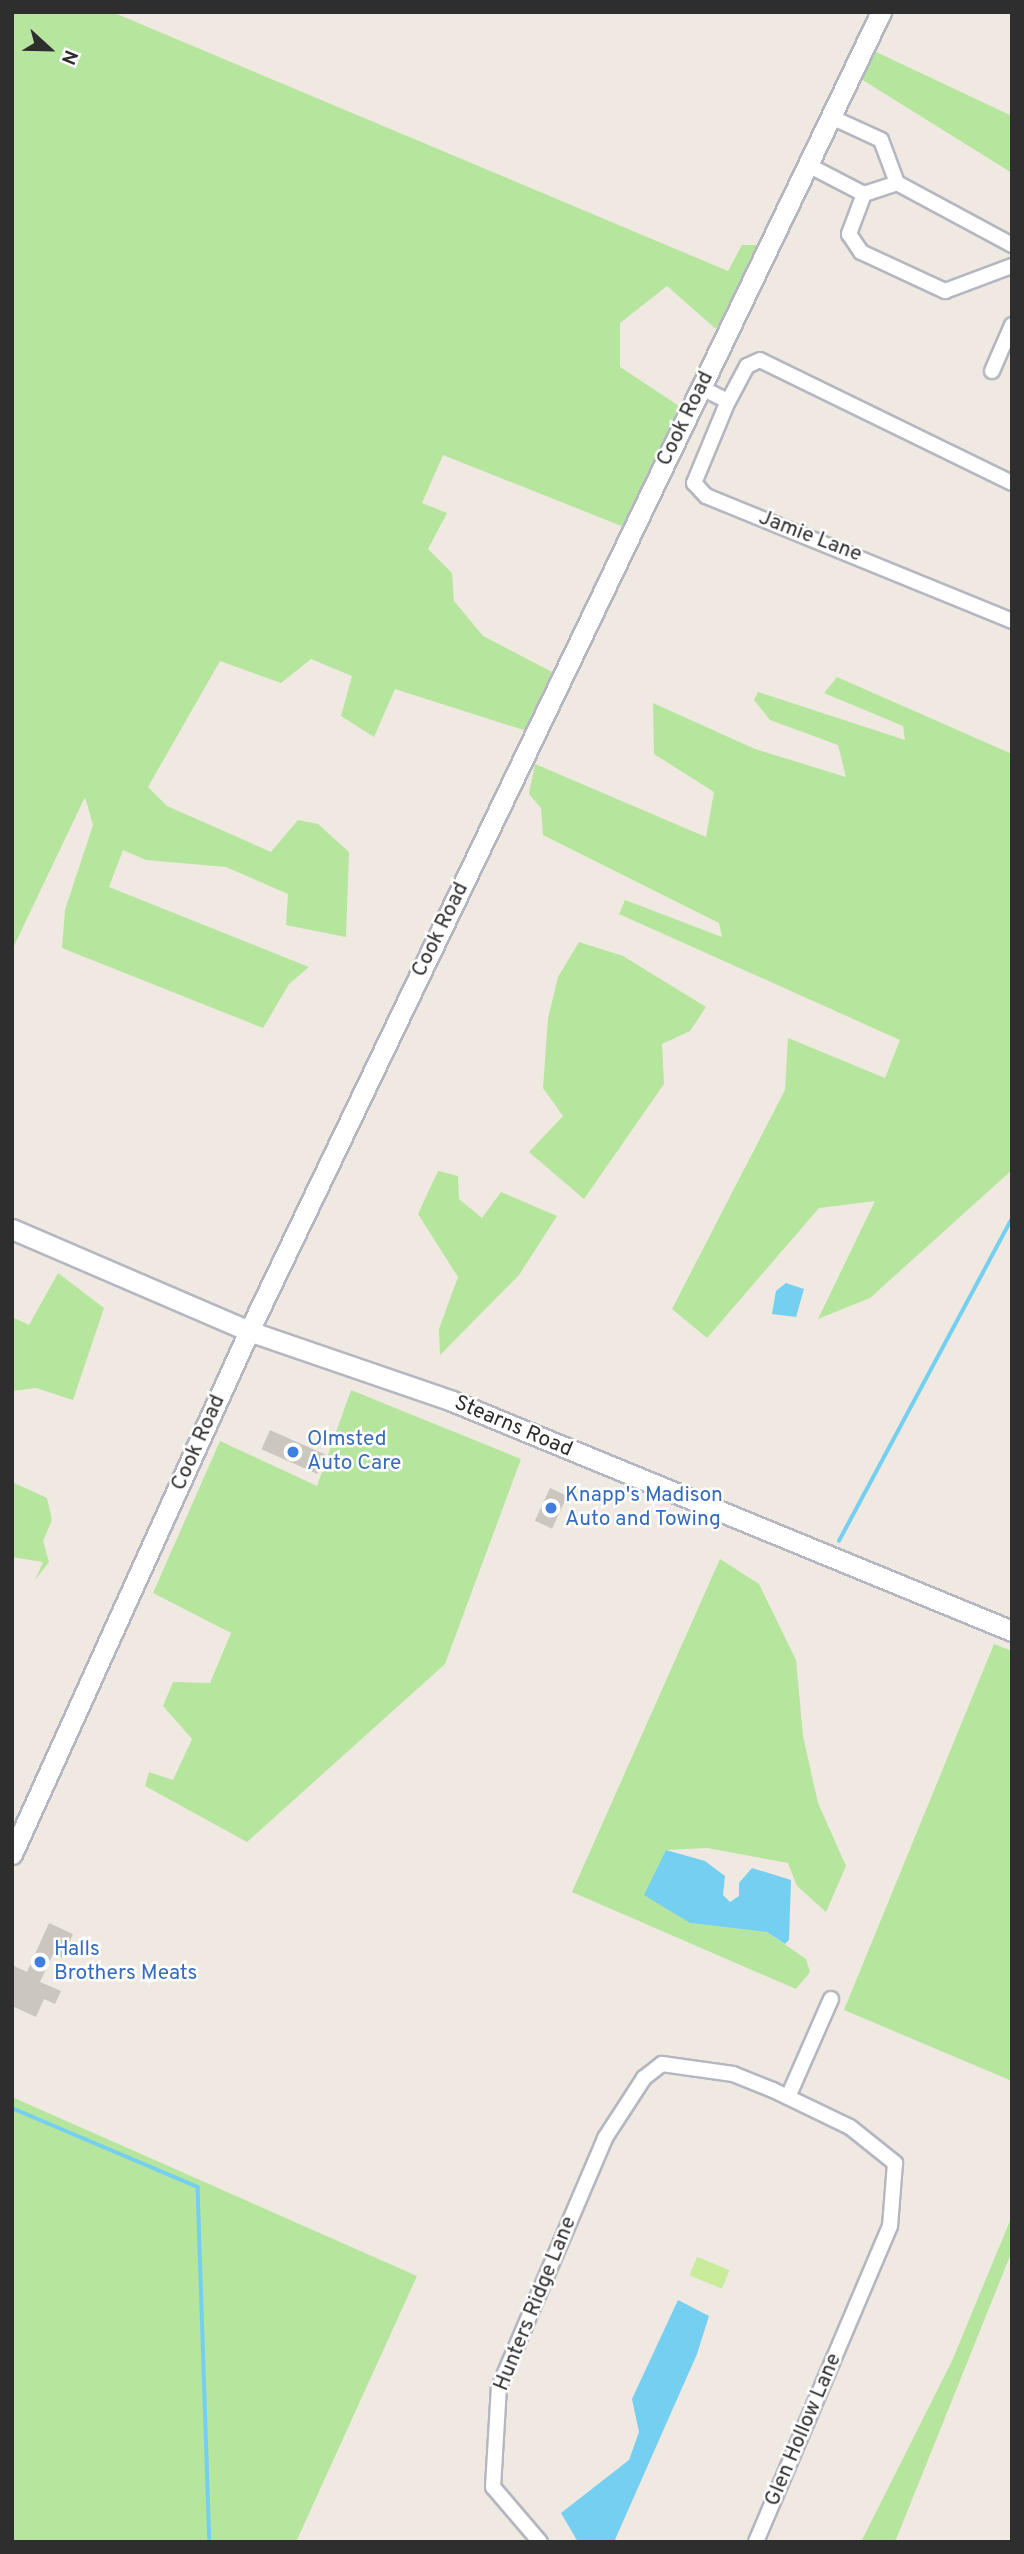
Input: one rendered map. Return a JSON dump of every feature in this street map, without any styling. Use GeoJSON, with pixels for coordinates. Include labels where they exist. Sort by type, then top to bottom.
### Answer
{"type":"FeatureCollection","features":[{"type":"Feature","properties":{"kind":"street","name":"Cook Road"},"geometry":{"type":"LineString","coordinates":[[12,1854],[249,1331],[881,12]]}},
{"type":"Feature","properties":{"kind":"street"},"geometry":{"type":"LineString","coordinates":[[831,117],[881,140],[897,183],[1012,245]]}},
{"type":"Feature","properties":{"kind":"street"},"geometry":{"type":"LineString","coordinates":[[808,165],[864,194],[897,183]]}},
{"type":"Feature","properties":{"kind":"street"},"geometry":{"type":"LineString","coordinates":[[864,194],[849,234],[861,252],[945,291],[1012,266]]}},
{"type":"Feature","properties":{"kind":"street"},"geometry":{"type":"LineString","coordinates":[[992,371],[1012,325]]}},
{"type":"Feature","properties":{"kind":"street","name":"Jamie Lane"},"geometry":{"type":"LineString","coordinates":[[1012,484],[767,360],[747,366],[695,471],[698,490],[1012,621]]}},
{"type":"Feature","properties":{"kind":"street"},"geometry":{"type":"LineString","coordinates":[[702,388],[728,401]]}},
{"type":"Feature","properties":{"kind":"street","name":"Stearns Road"},"geometry":{"type":"LineString","coordinates":[[12,1229],[249,1331],[452,1401],[1012,1631]]}},
{"type":"Feature","properties":{"kind":"street"},"geometry":{"type":"LineString","coordinates":[[788,2097],[831,1999]]}},
{"type":"Feature","properties":{"kind":"street","name":"Hunters Ridge Lane"},"geometry":{"type":"LineString","coordinates":[[540,2542],[493,2487],[499,2387],[605,2138],[644,2078],[662,2064],[733,2074],[788,2097]]}},
{"type":"Feature","properties":{"kind":"street","name":"Glen Hollow Lane"},"geometry":{"type":"LineString","coordinates":[[756,2542],[890,2226],[895,2163],[850,2127],[788,2097]]}},
{"type":"Feature","properties":{"kind":"green space"},"geometry":{"type":"Polygon","coordinates":[[[12,12],[112,12],[728,271],[742,245],[760,245],[716,329],[667,286],[620,323],[620,367],[679,406],[624,527],[443,455],[422,503],[447,513],[428,549],[452,573],[454,601],[483,636],[556,674],[530,732],[395,689],[374,737],[341,716],[352,676],[311,659],[281,683],[220,661],[148,787],[167,806],[271,852],[298,820],[318,824],[349,852],[346,937],[286,925],[288,894],[226,867],[146,860],[123,850],[109,887],[309,967],[289,984],[263,1028],[62,948],[65,910],[93,825],[85,797],[12,950],[12,12]]]}},
{"type":"Feature","properties":{"kind":"green space"},"geometry":{"type":"Polygon","coordinates":[[[874,51],[1012,116],[1012,173],[861,79],[874,51]]]}},
{"type":"Feature","properties":{"kind":"green space"},"geometry":{"type":"Polygon","coordinates":[[[837,677],[1012,754],[1012,1170],[870,1298],[818,1319],[875,1201],[819,1208],[707,1338],[672,1309],[785,1090],[788,1038],[885,1078],[900,1040],[619,914],[625,900],[722,937],[719,923],[543,835],[541,808],[529,794],[535,764],[706,837],[714,792],[654,754],[653,703],[755,749],[846,777],[838,745],[770,720],[754,700],[758,692],[905,740],[903,726],[824,693],[837,677]]]}},
{"type":"Feature","properties":{"kind":"green space"},"geometry":{"type":"Polygon","coordinates":[[[579,942],[623,956],[706,1007],[690,1031],[662,1044],[664,1084],[584,1199],[529,1152],[563,1116],[543,1088],[548,1019],[558,977],[579,942]]]}},
{"type":"Feature","properties":{"kind":"green space"},"geometry":{"type":"Polygon","coordinates":[[[438,1171],[458,1176],[459,1199],[482,1218],[501,1192],[557,1216],[519,1275],[440,1355],[439,1329],[458,1277],[418,1214],[438,1171]]]}},
{"type":"Feature","properties":{"kind":"green space"},"geometry":{"type":"Polygon","coordinates":[[[58,1273],[104,1308],[73,1400],[36,1388],[12,1391],[12,1317],[29,1325],[58,1273]]]}},
{"type":"Feature","properties":{"kind":"green space"},"geometry":{"type":"Polygon","coordinates":[[[351,1390],[521,1459],[445,1664],[247,1842],[145,1786],[149,1772],[173,1780],[192,1739],[163,1706],[173,1682],[210,1683],[231,1633],[153,1593],[220,1441],[317,1486],[351,1390]]]}},
{"type":"Feature","properties":{"kind":"green space"},"geometry":{"type":"Polygon","coordinates":[[[12,1482],[47,1498],[52,1520],[43,1541],[49,1562],[35,1580],[43,1562],[12,1557],[12,1482]]]}},
{"type":"Feature","properties":{"kind":"green space"},"geometry":{"type":"Polygon","coordinates":[[[720,1559],[759,1584],[796,1660],[803,1736],[818,1803],[846,1866],[826,1912],[797,1886],[788,1863],[707,1848],[666,1850],[690,1923],[767,1932],[806,1959],[810,1972],[796,1989],[572,1892],[720,1559]]]}},
{"type":"Feature","properties":{"kind":"green space"},"geometry":{"type":"Polygon","coordinates":[[[994,1644],[1012,1651],[1012,2081],[844,2010],[994,1644]]]}},
{"type":"Feature","properties":{"kind":"green space"},"geometry":{"type":"Polygon","coordinates":[[[12,2097],[417,2276],[296,2542],[12,2542],[12,2097]]]}},
{"type":"Feature","properties":{"kind":"green space"},"geometry":{"type":"Polygon","coordinates":[[[1012,2216],[1012,2251],[895,2542],[861,2542],[952,2361],[1012,2216]]]}},
{"type":"Feature","properties":{"kind":"green space"},"geometry":{"type":"Polygon","coordinates":[[[697,2257],[729,2270],[722,2289],[690,2276],[697,2257]]]}},
{"type":"Feature","properties":{"kind":"water"},"geometry":{"type":"Polygon","coordinates":[[[786,1283],[804,1289],[796,1317],[772,1314],[776,1291],[786,1283]]]}},
{"type":"Feature","properties":{"kind":"water"},"geometry":{"type":"Polygon","coordinates":[[[666,1850],[705,1861],[725,1876],[723,1895],[730,1902],[739,1896],[739,1883],[752,1868],[791,1880],[789,1940],[785,1944],[767,1932],[690,1923],[644,1895],[666,1850]]]}},
{"type":"Feature","properties":{"kind":"water"},"geometry":{"type":"Polygon","coordinates":[[[678,2300],[709,2316],[697,2354],[614,2542],[578,2542],[561,2513],[629,2460],[639,2432],[632,2399],[678,2300]]]}},
{"type":"Feature","properties":{"kind":"building","name":"Olmsted Auto Care"},"geometry":{"type":"Polygon","coordinates":[[[270,1430],[326,1455],[317,1474],[261,1449],[270,1430]]]}},
{"type":"Feature","properties":{"kind":"building","name":"Knapp's Madison Auto and Towing"},"geometry":{"type":"Polygon","coordinates":[[[550,1488],[567,1496],[552,1529],[535,1521],[550,1488]]]}},
{"type":"Feature","properties":{"kind":"building","name":"Halls Brothers Meats"},"geometry":{"type":"Polygon","coordinates":[[[49,1923],[73,1934],[62,1958],[53,1954],[40,1982],[61,1991],[55,2004],[44,1999],[36,2017],[12,2006],[12,1965],[27,1972],[49,1923]]]}},
{"type":"Feature","properties":{"kind":"waterway"},"geometry":{"type":"LineString","coordinates":[[839,1541],[1012,1219]]}},
{"type":"Feature","properties":{"kind":"waterway"},"geometry":{"type":"LineString","coordinates":[[12,2108],[198,2187],[210,2542]]}},
{"type":"Feature","properties":{"kind":"place","name":"Olmsted Auto Care"},"geometry":{"type":"Point","coordinates":[293,1452]}},
{"type":"Feature","properties":{"kind":"place","name":"Knapp's Madison Auto and Towing"},"geometry":{"type":"Point","coordinates":[551,1508]}},
{"type":"Feature","properties":{"kind":"place","name":"Halls Brothers Meats"},"geometry":{"type":"Point","coordinates":[40,1962]}}]}
